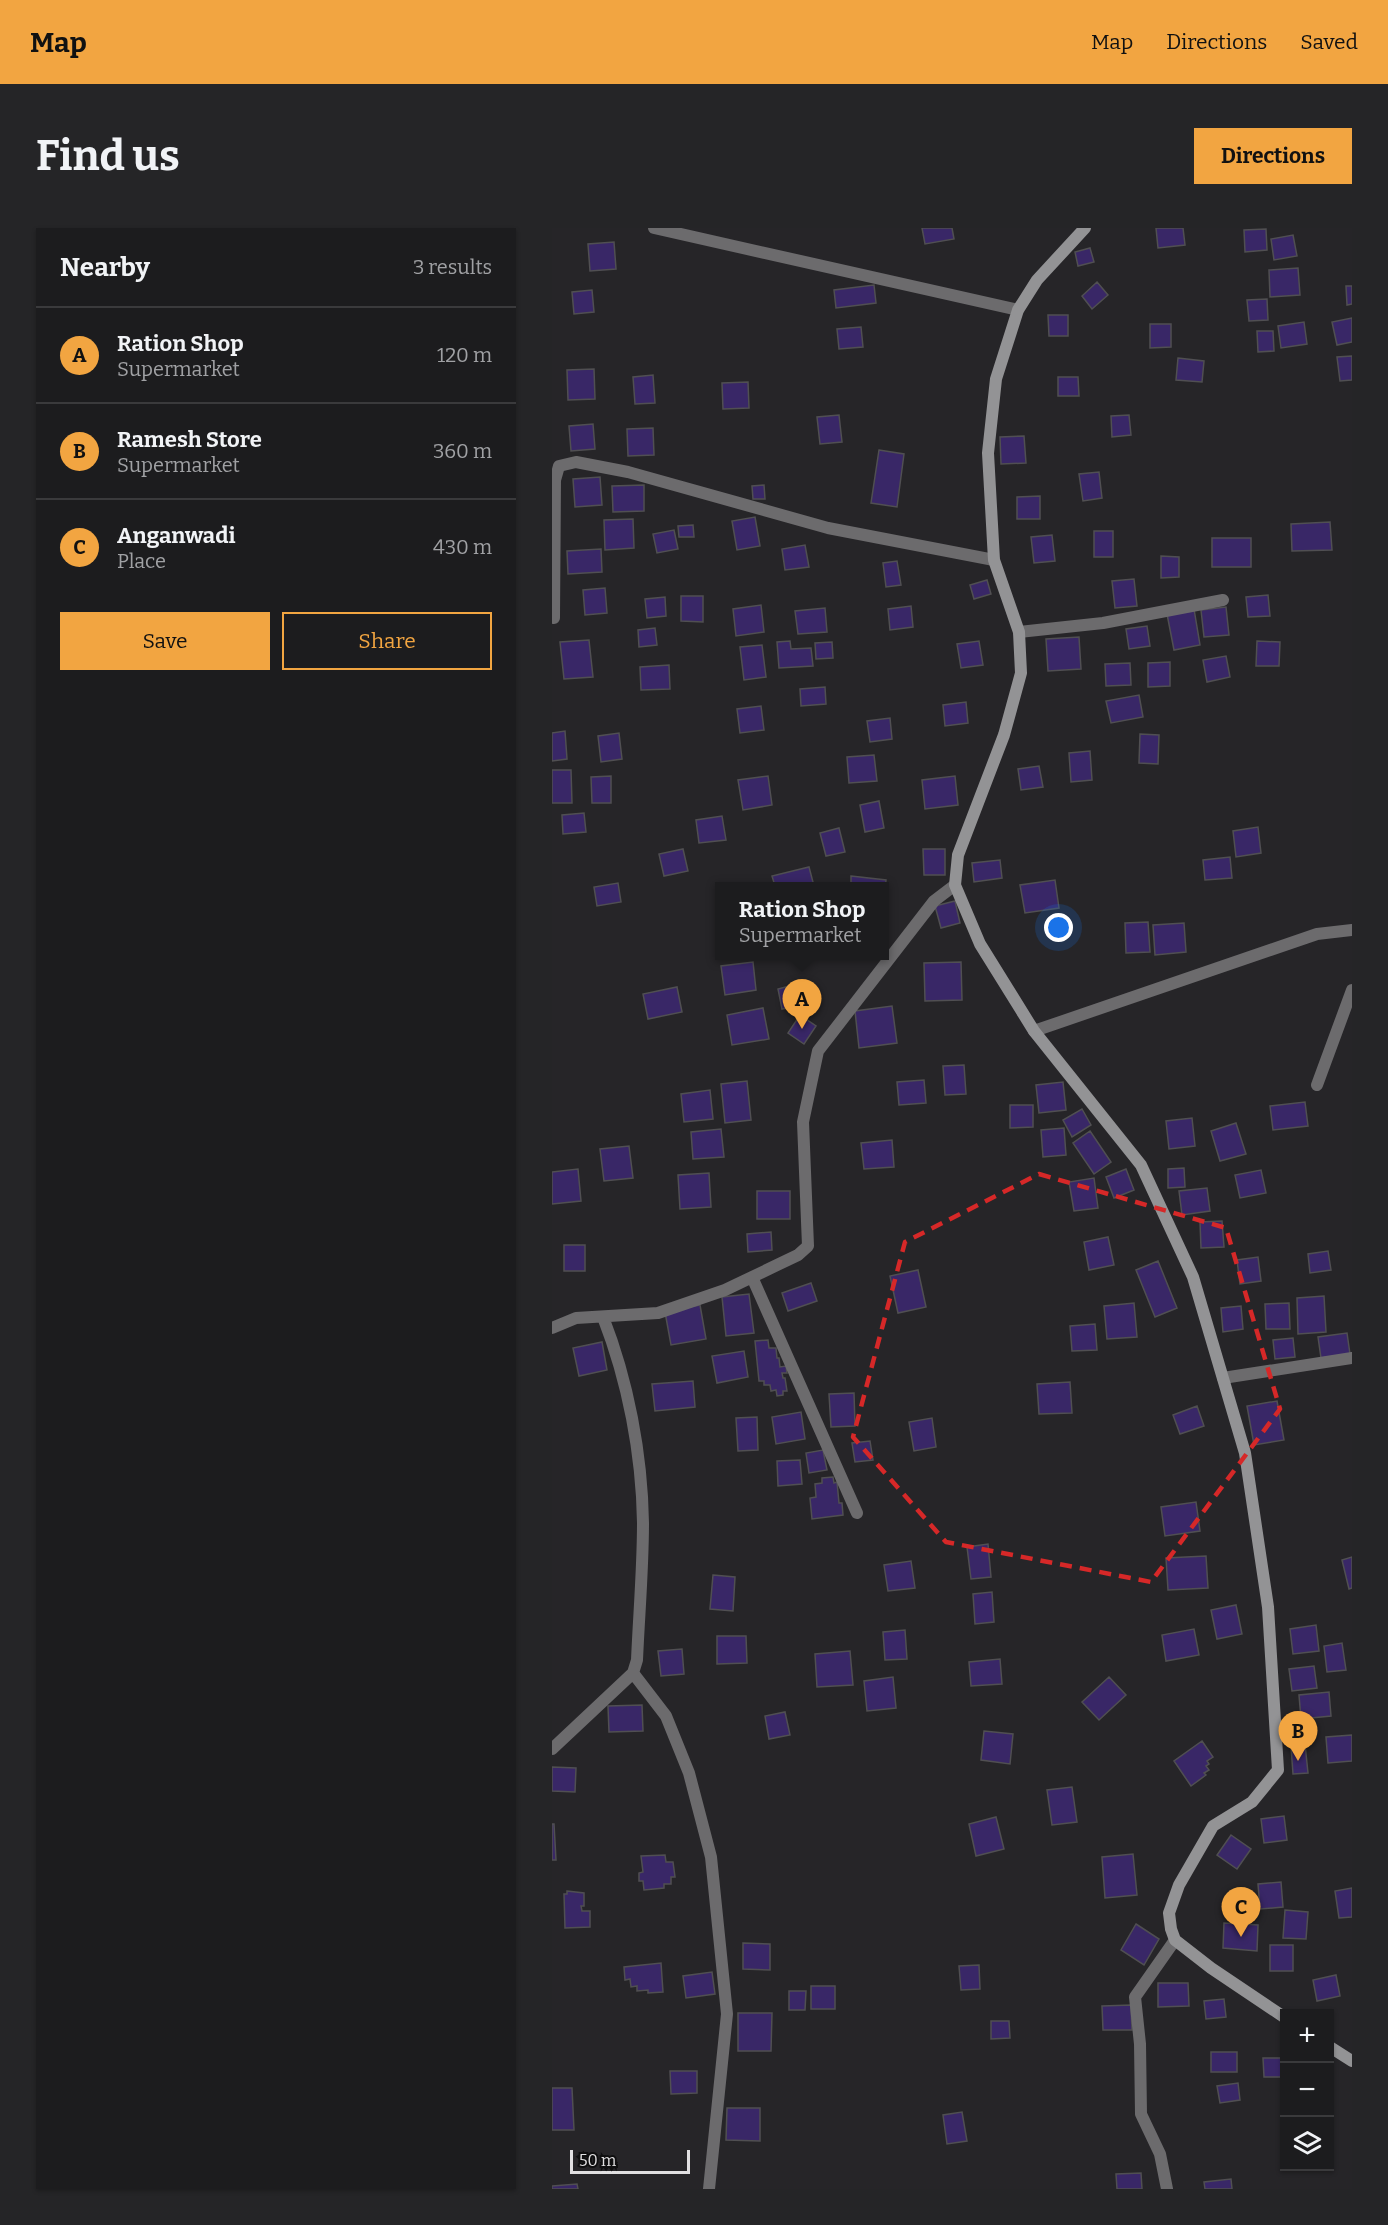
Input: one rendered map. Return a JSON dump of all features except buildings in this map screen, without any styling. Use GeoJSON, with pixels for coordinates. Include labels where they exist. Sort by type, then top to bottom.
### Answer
{"type":"FeatureCollection","features":[{"type":"Feature","properties":{"kind":"main road"},"geometry":{"type":"LineString","coordinates":[[1085,228],[1037,280],[1018,310],[996,379],[988,453],[994,561],[1019,632],[1020,673],[1004,735],[958,855],[955,885],[981,944],[1034,1031],[1141,1165],[1193,1277],[1245,1453],[1268,1607],[1278,1770],[1252,1802],[1213,1826],[1179,1885],[1169,1913],[1175,1940],[1211,1968],[1280,2014]]}},
{"type":"Feature","properties":{"kind":"main road"},"geometry":{"type":"LineString","coordinates":[[1334,2049],[1352,2061]]}},
{"type":"Feature","properties":{"kind":"street"},"geometry":{"type":"LineString","coordinates":[[654,228],[1018,310]]}},
{"type":"Feature","properties":{"kind":"street"},"geometry":{"type":"LineString","coordinates":[[554,618],[555,480],[559,466],[576,462],[628,472],[828,528],[994,561]]}},
{"type":"Feature","properties":{"kind":"street"},"geometry":{"type":"LineString","coordinates":[[1019,632],[1103,624],[1223,600]]}},
{"type":"Feature","properties":{"kind":"street"},"geometry":{"type":"LineString","coordinates":[[889,959],[934,901],[955,885]]}},
{"type":"Feature","properties":{"kind":"street"},"geometry":{"type":"LineString","coordinates":[[1034,1031],[1317,934],[1352,930]]}},
{"type":"Feature","properties":{"kind":"street"},"geometry":{"type":"LineString","coordinates":[[552,1328],[576,1318],[658,1313],[725,1290],[798,1255],[808,1245],[803,1122],[818,1051],[888,960]]}},
{"type":"Feature","properties":{"kind":"street"},"geometry":{"type":"LineString","coordinates":[[1317,1085],[1352,990]]}},
{"type":"Feature","properties":{"kind":"street"},"geometry":{"type":"LineString","coordinates":[[752,1277],[857,1513]]}},
{"type":"Feature","properties":{"kind":"street"},"geometry":{"type":"LineString","coordinates":[[552,1749],[633,1673],[637,1659],[643,1521],[641,1500],[628,1392],[603,1317]]}},
{"type":"Feature","properties":{"kind":"street"},"geometry":{"type":"LineString","coordinates":[[1223,1378],[1352,1358]]}},
{"type":"Feature","properties":{"kind":"street"},"geometry":{"type":"LineString","coordinates":[[633,1673],[666,1716],[689,1773],[711,1857],[727,2014],[709,2189]]}},
{"type":"Feature","properties":{"kind":"street"},"geometry":{"type":"LineString","coordinates":[[1167,2189],[1160,2154],[1141,2114],[1140,2044],[1135,1997],[1175,1940]]}},
{"type":"Feature","properties":{"kind":"highlighted area"},"geometry":{"type":"Polygon","coordinates":[[[1039,1174],[1226,1228],[1280,1409],[1151,1582],[946,1542],[853,1437],[905,1242],[1039,1174]]]}},
{"type":"Feature","properties":{"kind":"place","name":"Ration Shop"},"geometry":{"type":"Point","coordinates":[802,1029]}},
{"type":"Feature","properties":{"kind":"place","name":"Ramesh Store"},"geometry":{"type":"Point","coordinates":[1298,1761]}},
{"type":"Feature","properties":{"kind":"place","name":"Anganwadi"},"geometry":{"type":"Point","coordinates":[1241,1937]}}]}
